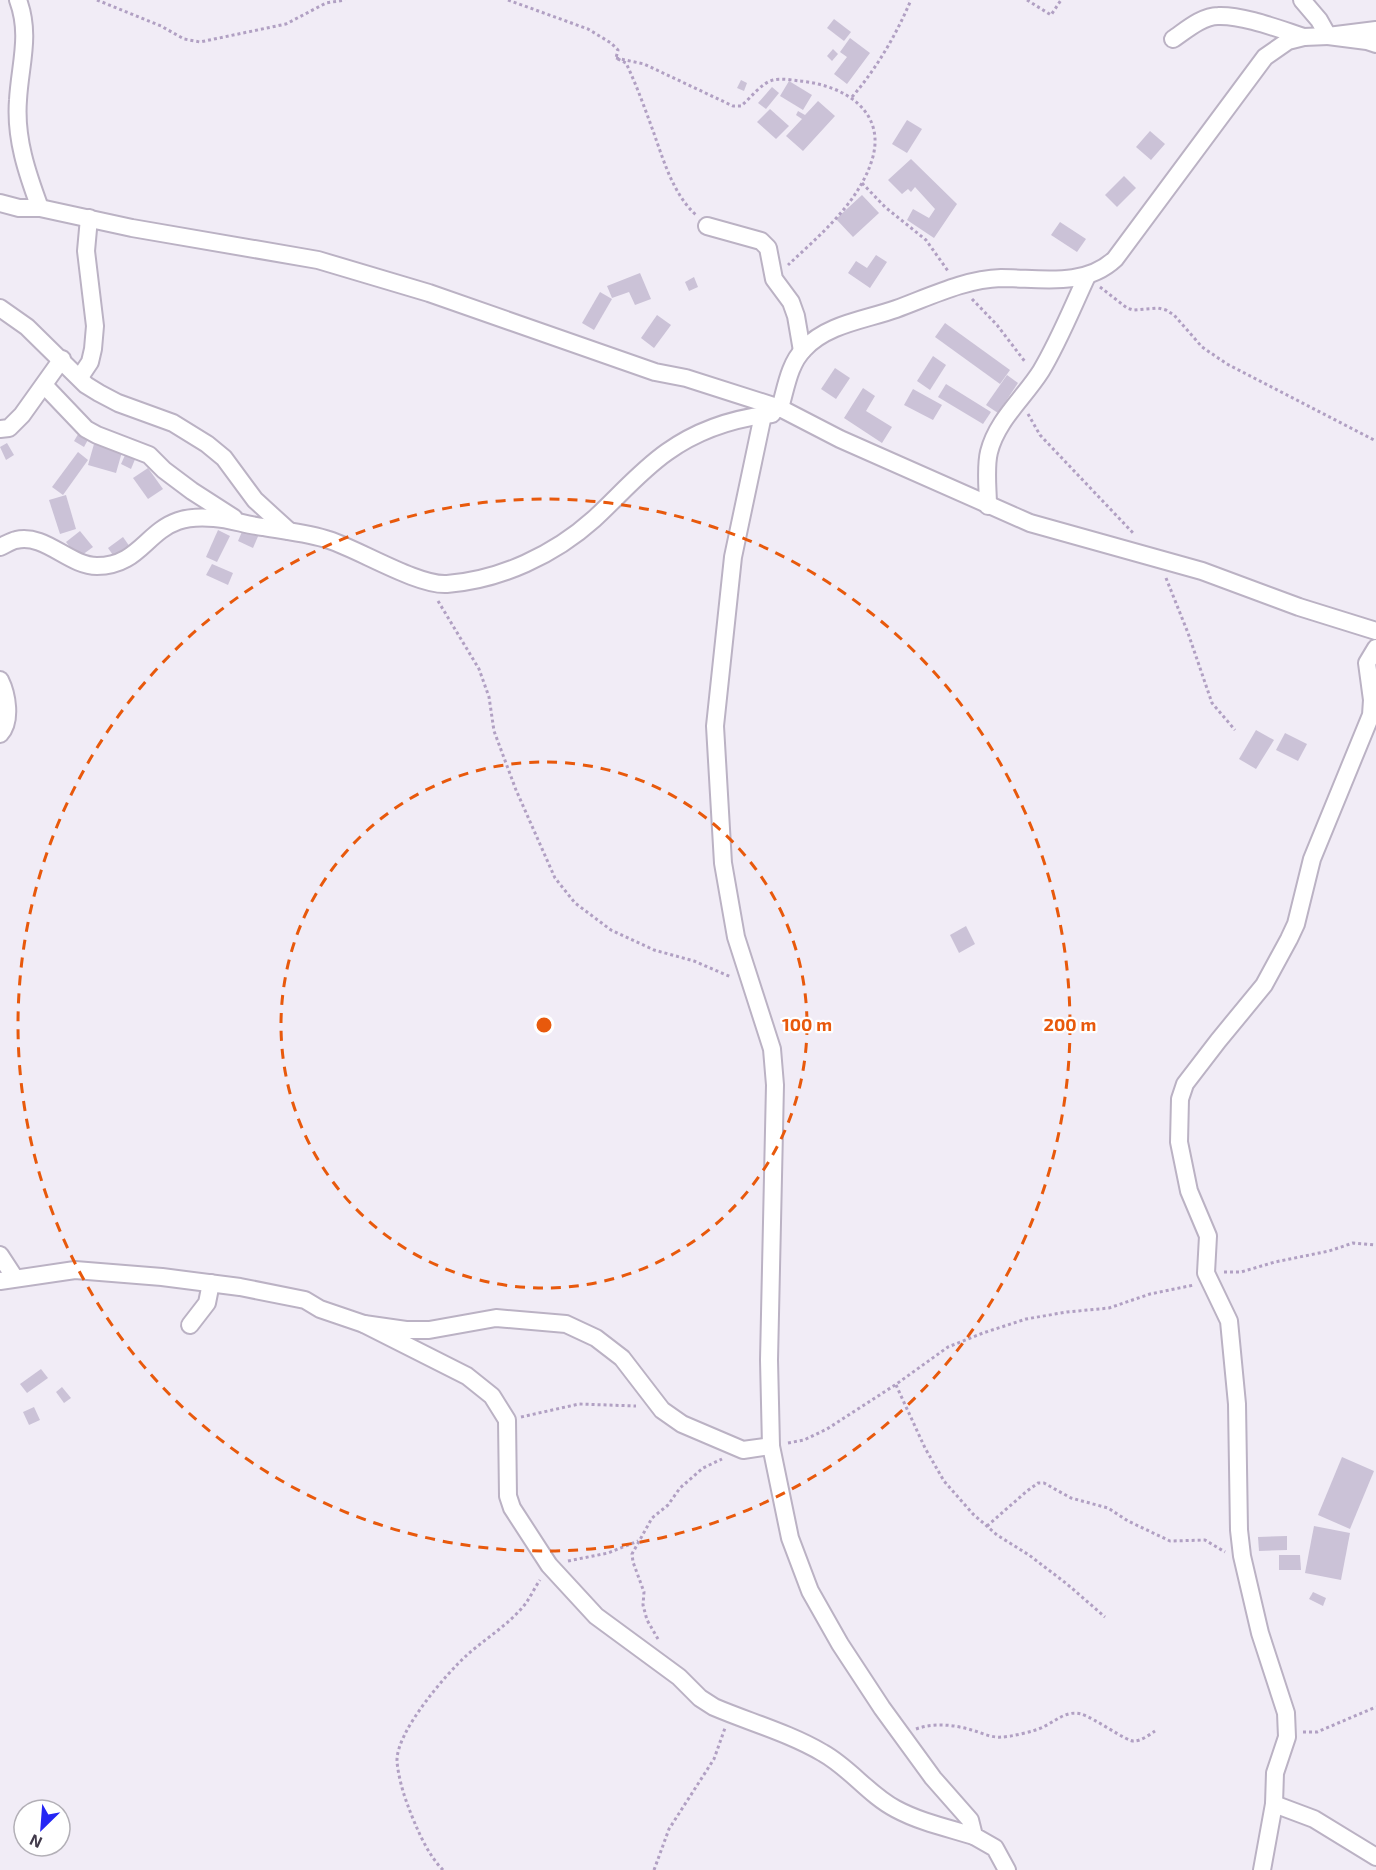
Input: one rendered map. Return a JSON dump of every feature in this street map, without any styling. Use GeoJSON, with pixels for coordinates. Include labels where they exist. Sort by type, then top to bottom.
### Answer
{"type":"FeatureCollection","features":[{"type":"Feature","properties":{"kind":"street"},"geometry":{"type":"LineString","coordinates":[[18,0],[25,24],[18,102],[19,130],[25,167],[40,208]]}},
{"type":"Feature","properties":{"kind":"street"},"geometry":{"type":"LineString","coordinates":[[1302,0],[1319,20],[1328,36]]}},
{"type":"Feature","properties":{"kind":"street"},"geometry":{"type":"LineString","coordinates":[[1173,39],[1206,19],[1217,16],[1250,21],[1305,37]]}},
{"type":"Feature","properties":{"kind":"street"},"geometry":{"type":"LineString","coordinates":[[784,410],[791,369],[802,351],[810,342],[850,322],[884,313],[976,281],[1001,278],[1039,280],[1087,276],[1105,269],[1115,259],[1265,57],[1288,41],[1305,37],[1376,30]]}},
{"type":"Feature","properties":{"kind":"street"},"geometry":{"type":"LineString","coordinates":[[1328,36],[1376,44]]}},
{"type":"Feature","properties":{"kind":"street"},"geometry":{"type":"LineString","coordinates":[[0,203],[19,208],[40,208],[318,260],[429,293],[655,372],[686,378],[784,410],[840,439],[1030,523],[1202,571],[1299,607],[1376,631]]}},
{"type":"Feature","properties":{"kind":"street"},"geometry":{"type":"LineString","coordinates":[[80,377],[90,362],[95,326],[86,250],[89,218]]}},
{"type":"Feature","properties":{"kind":"street"},"geometry":{"type":"LineString","coordinates":[[707,226],[761,241],[768,248],[774,279],[791,302],[796,316],[802,351]]}},
{"type":"Feature","properties":{"kind":"street"},"geometry":{"type":"LineString","coordinates":[[988,506],[988,453],[1002,423],[1040,372],[1087,276]]}},
{"type":"Feature","properties":{"kind":"street"},"geometry":{"type":"LineString","coordinates":[[0,308],[27,327],[99,393],[118,403],[173,423],[207,444],[224,458],[255,500],[290,532]]}},
{"type":"Feature","properties":{"kind":"street"},"geometry":{"type":"LineString","coordinates":[[0,429],[9,428],[22,415],[62,359]]}},
{"type":"Feature","properties":{"kind":"street"},"geometry":{"type":"LineString","coordinates":[[44,385],[86,429],[149,455],[192,491],[243,524]]}},
{"type":"Feature","properties":{"kind":"street"},"geometry":{"type":"LineString","coordinates":[[0,547],[16,540],[28,539],[82,563],[94,566],[105,565],[118,563],[128,558],[177,521],[191,518],[216,518],[329,540],[419,579],[443,584],[472,581],[502,573],[533,560],[591,522],[668,452],[720,424],[784,410]]}},
{"type":"Feature","properties":{"kind":"street"},"geometry":{"type":"LineString","coordinates":[[763,415],[733,557],[715,726],[723,862],[736,937],[772,1049],[775,1085],[769,1360],[771,1446],[790,1538],[810,1591],[840,1644],[901,1735],[933,1778],[970,1820],[974,1836]]}},
{"type":"Feature","properties":{"kind":"street"},"geometry":{"type":"LineString","coordinates":[[1262,1870],[1274,1804],[1275,1773],[1287,1737],[1286,1713],[1260,1633],[1243,1564],[1239,1530],[1237,1404],[1229,1321],[1206,1273],[1208,1236],[1189,1191],[1179,1142],[1180,1099],[1185,1084],[1264,985],[1296,924],[1312,859],[1371,715],[1372,700],[1367,663],[1376,648]]}},
{"type":"Feature","properties":{"kind":"street"},"geometry":{"type":"LineString","coordinates":[[0,680],[8,709],[0,734]]}},
{"type":"Feature","properties":{"kind":"street"},"geometry":{"type":"LineString","coordinates":[[0,1255],[8,1279],[75,1270],[212,1283],[305,1300],[320,1309],[364,1324],[467,1376],[492,1396],[507,1420],[508,1496],[512,1508],[549,1565],[596,1616],[679,1677],[700,1698],[714,1707],[822,1752],[842,1765],[895,1809],[974,1836],[995,1848],[1007,1870]]}},
{"type":"Feature","properties":{"kind":"street"},"geometry":{"type":"LineString","coordinates":[[190,1325],[207,1303],[212,1283]]}},
{"type":"Feature","properties":{"kind":"street"},"geometry":{"type":"LineString","coordinates":[[364,1324],[429,1330],[496,1318],[566,1324],[596,1338],[622,1358],[662,1410],[682,1424],[743,1449],[771,1446]]}},
{"type":"Feature","properties":{"kind":"street"},"geometry":{"type":"LineString","coordinates":[[1274,1804],[1314,1820],[1376,1857]]}},
{"type":"Feature","properties":{"kind":"path"},"geometry":{"type":"LineString","coordinates":[[97,0],[161,26],[184,39],[200,42],[286,24],[326,3],[345,0]]}},
{"type":"Feature","properties":{"kind":"path"},"geometry":{"type":"LineString","coordinates":[[508,0],[594,32],[618,50],[616,58]]}},
{"type":"Feature","properties":{"kind":"path"},"geometry":{"type":"LineString","coordinates":[[852,97],[869,77],[898,29],[911,0]]}},
{"type":"Feature","properties":{"kind":"path"},"geometry":{"type":"LineString","coordinates":[[1027,0],[1051,15],[1060,0]]}},
{"type":"Feature","properties":{"kind":"path"},"geometry":{"type":"LineString","coordinates":[[616,58],[644,64],[733,106],[741,106],[766,83],[780,80],[821,84],[852,97],[866,113],[875,138],[872,163],[856,194],[824,230],[774,279]]}},
{"type":"Feature","properties":{"kind":"path"},"geometry":{"type":"LineString","coordinates":[[616,58],[626,63],[636,84],[665,168],[691,210],[707,226]]}},
{"type":"Feature","properties":{"kind":"path"},"geometry":{"type":"LineString","coordinates":[[862,183],[885,207],[926,240],[935,256],[997,325],[1030,368]]}},
{"type":"Feature","properties":{"kind":"path"},"geometry":{"type":"LineString","coordinates":[[1087,276],[1127,308],[1166,310],[1174,315],[1202,347],[1227,363],[1376,441]]}},
{"type":"Feature","properties":{"kind":"path"},"geometry":{"type":"LineString","coordinates":[[1020,398],[1040,435],[1158,560],[1185,624],[1212,703],[1235,730]]}},
{"type":"Feature","properties":{"kind":"path"},"geometry":{"type":"LineString","coordinates":[[419,579],[447,614],[480,669],[489,698],[494,731],[516,790],[555,878],[575,903],[611,930],[654,950],[693,961],[734,979],[753,994]]}},
{"type":"Feature","properties":{"kind":"path"},"geometry":{"type":"LineString","coordinates":[[771,1446],[804,1440],[827,1429],[948,1347],[983,1333],[1026,1319],[1109,1308],[1150,1294],[1203,1283],[1206,1273],[1241,1272],[1353,1244],[1376,1245]]}},
{"type":"Feature","properties":{"kind":"path"},"geometry":{"type":"LineString","coordinates":[[895,1384],[925,1448],[944,1481],[973,1514],[997,1535],[1029,1555],[1067,1584],[1105,1617]]}},
{"type":"Feature","properties":{"kind":"path"},"geometry":{"type":"LineString","coordinates":[[507,1420],[579,1404],[649,1406],[662,1410]]}},
{"type":"Feature","properties":{"kind":"path"},"geometry":{"type":"LineString","coordinates":[[663,1648],[647,1620],[644,1592],[632,1554],[652,1518],[668,1505],[689,1479],[703,1468],[743,1449]]}},
{"type":"Feature","properties":{"kind":"path"},"geometry":{"type":"LineString","coordinates":[[987,1526],[1027,1491],[1038,1483],[1044,1483],[1071,1498],[1108,1508],[1128,1521],[1170,1541],[1205,1540],[1243,1564]]}},
{"type":"Feature","properties":{"kind":"path"},"geometry":{"type":"LineString","coordinates":[[443,1870],[435,1862],[413,1818],[405,1798],[397,1761],[401,1745],[419,1711],[468,1654],[492,1636],[525,1604],[549,1565],[608,1553],[638,1541]]}},
{"type":"Feature","properties":{"kind":"path"},"geometry":{"type":"LineString","coordinates":[[1287,1727],[1305,1732],[1317,1732],[1376,1707]]}},
{"type":"Feature","properties":{"kind":"path"},"geometry":{"type":"LineString","coordinates":[[654,1870],[669,1829],[714,1759],[730,1712]]}},
{"type":"Feature","properties":{"kind":"path"},"geometry":{"type":"LineString","coordinates":[[901,1735],[927,1725],[938,1724],[1004,1737],[1041,1728],[1073,1712],[1097,1720],[1129,1741],[1137,1741],[1155,1731]]}},
{"type":"Feature","properties":{"kind":"building"},"geometry":{"type":"Polygon","coordinates":[[[834,19],[851,32],[844,41],[827,28],[834,19]]]}},
{"type":"Feature","properties":{"kind":"building"},"geometry":{"type":"Polygon","coordinates":[[[850,38],[870,53],[847,84],[834,74],[847,57],[840,52],[850,38]]]}},
{"type":"Feature","properties":{"kind":"building"},"geometry":{"type":"Polygon","coordinates":[[[833,49],[838,54],[832,61],[827,56],[833,49]]]}},
{"type":"Feature","properties":{"kind":"building"},"geometry":{"type":"Polygon","coordinates":[[[741,80],[747,83],[744,91],[737,88],[741,80]]]}},
{"type":"Feature","properties":{"kind":"building"},"geometry":{"type":"Polygon","coordinates":[[[789,81],[812,95],[803,110],[780,96],[789,81]]]}},
{"type":"Feature","properties":{"kind":"building"},"geometry":{"type":"Polygon","coordinates":[[[772,87],[779,93],[766,109],[758,103],[772,87]]]}},
{"type":"Feature","properties":{"kind":"building"},"geometry":{"type":"Polygon","coordinates":[[[818,101],[835,116],[803,151],[786,136],[802,119],[796,115],[798,111],[805,115],[818,101]]]}},
{"type":"Feature","properties":{"kind":"building"},"geometry":{"type":"Polygon","coordinates":[[[770,109],[789,126],[776,139],[757,122],[770,109]]]}},
{"type":"Feature","properties":{"kind":"building"},"geometry":{"type":"Polygon","coordinates":[[[907,120],[922,129],[907,153],[892,144],[907,120]]]}},
{"type":"Feature","properties":{"kind":"building"},"geometry":{"type":"Polygon","coordinates":[[[1150,131],[1165,144],[1151,160],[1136,147],[1150,131]]]}},
{"type":"Feature","properties":{"kind":"building"},"geometry":{"type":"Polygon","coordinates":[[[911,159],[957,204],[934,238],[907,220],[913,209],[929,218],[935,209],[915,187],[911,192],[908,189],[902,194],[888,180],[911,159]]]}},
{"type":"Feature","properties":{"kind":"building"},"geometry":{"type":"Polygon","coordinates":[[[1124,176],[1136,188],[1117,207],[1105,195],[1124,176]]]}},
{"type":"Feature","properties":{"kind":"building"},"geometry":{"type":"Polygon","coordinates":[[[862,195],[879,213],[853,237],[836,219],[862,195]]]}},
{"type":"Feature","properties":{"kind":"building"},"geometry":{"type":"Polygon","coordinates":[[[1060,222],[1086,239],[1077,252],[1051,235],[1060,222]]]}},
{"type":"Feature","properties":{"kind":"building"},"geometry":{"type":"Polygon","coordinates":[[[876,255],[887,262],[870,288],[848,273],[856,261],[867,268],[876,255]]]}},
{"type":"Feature","properties":{"kind":"building"},"geometry":{"type":"Polygon","coordinates":[[[640,273],[651,299],[635,305],[629,292],[612,298],[607,286],[640,273]]]}},
{"type":"Feature","properties":{"kind":"building"},"geometry":{"type":"Polygon","coordinates":[[[694,277],[698,287],[689,291],[685,282],[694,277]]]}},
{"type":"Feature","properties":{"kind":"building"},"geometry":{"type":"Polygon","coordinates":[[[600,292],[612,299],[594,330],[582,323],[600,292]]]}},
{"type":"Feature","properties":{"kind":"building"},"geometry":{"type":"Polygon","coordinates":[[[657,315],[671,325],[654,348],[641,338],[657,315]]]}},
{"type":"Feature","properties":{"kind":"building"},"geometry":{"type":"Polygon","coordinates":[[[945,323],[1010,370],[1000,384],[935,337],[945,323]]]}},
{"type":"Feature","properties":{"kind":"building"},"geometry":{"type":"Polygon","coordinates":[[[933,356],[946,365],[930,390],[917,381],[933,356]]]}},
{"type":"Feature","properties":{"kind":"building"},"geometry":{"type":"Polygon","coordinates":[[[835,368],[850,378],[836,399],[821,389],[835,368]]]}},
{"type":"Feature","properties":{"kind":"building"},"geometry":{"type":"Polygon","coordinates":[[[1007,375],[1018,383],[998,413],[986,405],[1007,375]]]}},
{"type":"Feature","properties":{"kind":"building"},"geometry":{"type":"Polygon","coordinates":[[[946,384],[991,412],[983,424],[938,397],[946,384]]]}},
{"type":"Feature","properties":{"kind":"building"},"geometry":{"type":"Polygon","coordinates":[[[863,388],[875,396],[866,411],[892,427],[882,443],[844,418],[863,388]]]}},
{"type":"Feature","properties":{"kind":"building"},"geometry":{"type":"Polygon","coordinates":[[[913,389],[942,405],[933,420],[904,405],[913,389]]]}},
{"type":"Feature","properties":{"kind":"building"},"geometry":{"type":"Polygon","coordinates":[[[80,431],[90,436],[84,447],[74,441],[80,431]]]}},
{"type":"Feature","properties":{"kind":"building"},"geometry":{"type":"Polygon","coordinates":[[[7,443],[14,455],[6,460],[0,447],[7,443]]]}},
{"type":"Feature","properties":{"kind":"building"},"geometry":{"type":"Polygon","coordinates":[[[94,444],[122,452],[116,473],[88,465],[94,444]]]}},
{"type":"Feature","properties":{"kind":"building"},"geometry":{"type":"Polygon","coordinates":[[[78,452],[88,460],[63,495],[52,487],[78,452]]]}},
{"type":"Feature","properties":{"kind":"building"},"geometry":{"type":"Polygon","coordinates":[[[126,453],[136,457],[131,469],[121,464],[126,453]]]}},
{"type":"Feature","properties":{"kind":"building"},"geometry":{"type":"Polygon","coordinates":[[[148,468],[163,489],[148,499],[133,478],[148,468]]]}},
{"type":"Feature","properties":{"kind":"building"},"geometry":{"type":"Polygon","coordinates":[[[66,495],[76,529],[60,534],[49,500],[66,495]]]}},
{"type":"Feature","properties":{"kind":"building"},"geometry":{"type":"Polygon","coordinates":[[[244,527],[259,534],[253,548],[238,541],[244,527]]]}},
{"type":"Feature","properties":{"kind":"building"},"geometry":{"type":"Polygon","coordinates":[[[218,530],[230,536],[217,562],[206,557],[218,530]]]}},
{"type":"Feature","properties":{"kind":"building"},"geometry":{"type":"Polygon","coordinates":[[[80,531],[93,547],[78,558],[66,542],[80,531]]]}},
{"type":"Feature","properties":{"kind":"building"},"geometry":{"type":"Polygon","coordinates":[[[123,537],[130,547],[115,558],[108,548],[123,537]]]}},
{"type":"Feature","properties":{"kind":"building"},"geometry":{"type":"Polygon","coordinates":[[[212,564],[233,573],[228,585],[206,575],[212,564]]]}},
{"type":"Feature","properties":{"kind":"building"},"geometry":{"type":"Polygon","coordinates":[[[1256,730],[1274,740],[1256,769],[1239,759],[1256,730]]]}},
{"type":"Feature","properties":{"kind":"building"},"geometry":{"type":"Polygon","coordinates":[[[1285,733],[1307,744],[1298,761],[1276,750],[1285,733]]]}},
{"type":"Feature","properties":{"kind":"building"},"geometry":{"type":"Polygon","coordinates":[[[966,926],[975,944],[959,953],[950,935],[966,926]]]}},
{"type":"Feature","properties":{"kind":"building"},"geometry":{"type":"Polygon","coordinates":[[[41,1369],[48,1378],[27,1393],[20,1384],[41,1369]]]}},
{"type":"Feature","properties":{"kind":"building"},"geometry":{"type":"Polygon","coordinates":[[[62,1387],[71,1398],[64,1403],[56,1392],[62,1387]]]}},
{"type":"Feature","properties":{"kind":"building"},"geometry":{"type":"Polygon","coordinates":[[[34,1407],[40,1420],[29,1425],[23,1412],[34,1407]]]}},
{"type":"Feature","properties":{"kind":"building"},"geometry":{"type":"Polygon","coordinates":[[[1342,1457],[1374,1471],[1350,1529],[1318,1515],[1342,1457]]]}},
{"type":"Feature","properties":{"kind":"building"},"geometry":{"type":"Polygon","coordinates":[[[1314,1526],[1350,1533],[1341,1580],[1305,1573],[1314,1526]]]}},
{"type":"Feature","properties":{"kind":"building"},"geometry":{"type":"Polygon","coordinates":[[[1287,1536],[1287,1550],[1259,1551],[1258,1537],[1287,1536]]]}},
{"type":"Feature","properties":{"kind":"building"},"geometry":{"type":"Polygon","coordinates":[[[1279,1555],[1300,1555],[1301,1570],[1279,1570],[1279,1555]]]}},
{"type":"Feature","properties":{"kind":"building"},"geometry":{"type":"Polygon","coordinates":[[[1313,1592],[1326,1598],[1323,1606],[1309,1599],[1313,1592]]]}}]}
